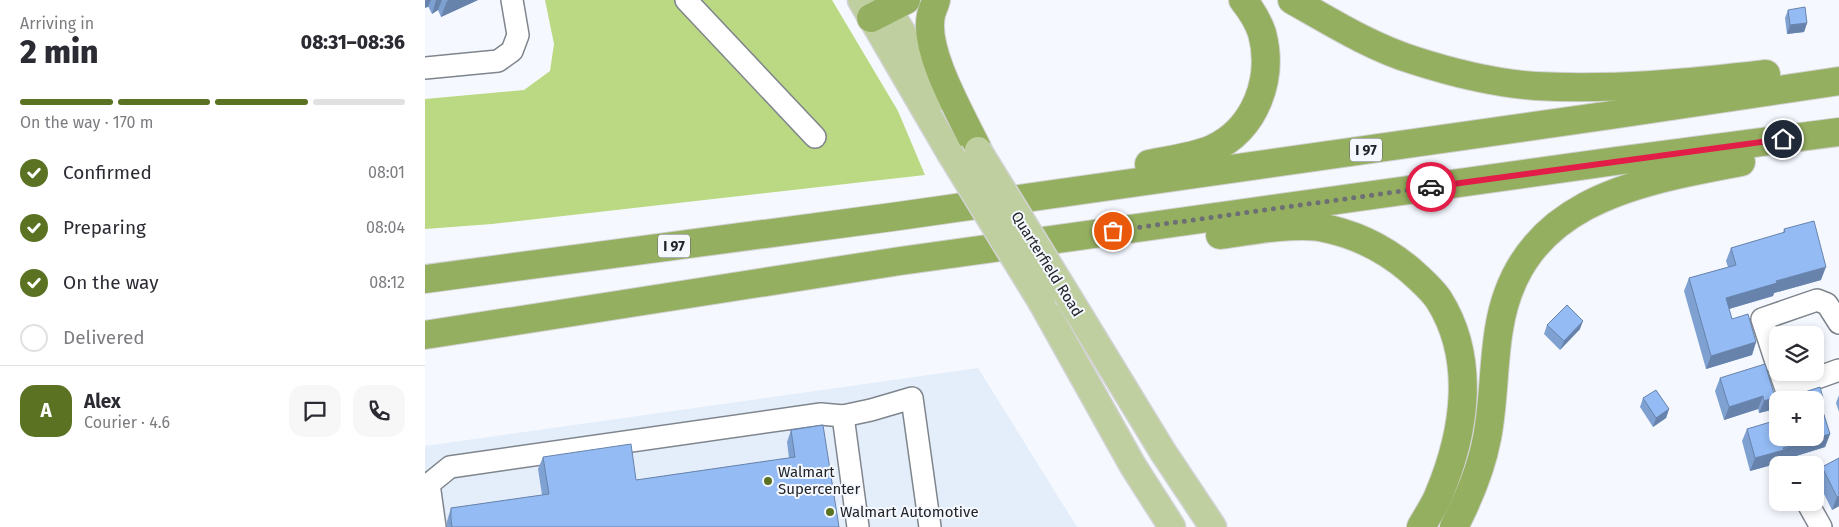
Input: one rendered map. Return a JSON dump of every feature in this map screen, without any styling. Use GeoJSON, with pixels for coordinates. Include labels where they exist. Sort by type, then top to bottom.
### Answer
{"type":"FeatureCollection","features":[{"type":"Feature","properties":{"kind":"highway"},"geometry":{"type":"LineString","coordinates":[[936,0],[931,15],[930,29],[935,58],[977,150]]}},
{"type":"Feature","properties":{"kind":"highway"},"geometry":{"type":"LineString","coordinates":[[892,217],[1185,156],[1211,149],[1234,136],[1247,121],[1259,100],[1266,75],[1266,52],[1261,32],[1253,14],[1243,0]]}},
{"type":"Feature","properties":{"kind":"highway"},"geometry":{"type":"LineString","coordinates":[[1292,0],[1373,44],[1412,60],[1453,72],[1535,86],[1639,85],[1839,66]]}},
{"type":"Feature","properties":{"kind":"highway","name":"I 97"},"geometry":{"type":"LineString","coordinates":[[425,279],[892,217],[1592,118],[1839,81]]}},
{"type":"Feature","properties":{"kind":"highway"},"geometry":{"type":"LineString","coordinates":[[425,335],[900,261],[1616,161],[1839,132]]}},
{"type":"Feature","properties":{"kind":"highway"},"geometry":{"type":"LineString","coordinates":[[1454,527],[1479,470],[1487,438],[1499,328],[1507,295],[1520,267],[1539,240],[1563,219],[1623,189],[1707,168],[1839,144]]}},
{"type":"Feature","properties":{"kind":"highway"},"geometry":{"type":"LineString","coordinates":[[900,261],[1175,240],[1297,227],[1317,227],[1347,234],[1374,245],[1398,260],[1439,299],[1458,339],[1462,361],[1464,396],[1453,456],[1439,495],[1421,527]]}},
{"type":"Feature","properties":{"kind":"highway"},"geometry":{"type":"LineString","coordinates":[[425,270],[455,276]]}},
{"type":"Feature","properties":{"kind":"highway"},"geometry":{"type":"LineString","coordinates":[[425,339],[549,316]]}},
{"type":"Feature","properties":{"kind":"main road","name":"Quarterfield Road"},"geometry":{"type":"LineString","coordinates":[[877,4],[977,150],[1163,452],[1213,527]]}},
{"type":"Feature","properties":{"kind":"main road","name":"Quarterfield Road"},"geometry":{"type":"LineString","coordinates":[[877,4],[950,153],[1042,303],[1133,466],[1172,527]]}},
{"type":"Feature","properties":{"kind":"main road"},"geometry":{"type":"LineString","coordinates":[[1133,466],[1155,527]]}},
{"type":"Feature","properties":{"kind":"lane"},"geometry":{"type":"LineString","coordinates":[[425,68],[498,61],[512,51],[518,36],[512,0]]}},
{"type":"Feature","properties":{"kind":"lane"},"geometry":{"type":"LineString","coordinates":[[686,0],[815,137]]}},
{"type":"Feature","properties":{"kind":"lane"},"geometry":{"type":"LineString","coordinates":[[1769,340],[1762,319],[1817,300],[1827,304],[1839,323]]}},
{"type":"Feature","properties":{"kind":"lane"},"geometry":{"type":"LineString","coordinates":[[1824,375],[1839,370]]}},
{"type":"Feature","properties":{"kind":"lane"},"geometry":{"type":"LineString","coordinates":[[1783,381],[1786,389],[1808,381]]}},
{"type":"Feature","properties":{"kind":"lane"},"geometry":{"type":"LineString","coordinates":[[435,527],[427,485],[450,467],[821,414],[843,416],[912,398],[930,527]]}},
{"type":"Feature","properties":{"kind":"lane"},"geometry":{"type":"LineString","coordinates":[[843,416],[858,527]]}},
{"type":"Feature","properties":{"kind":"lane"},"geometry":{"type":"LineString","coordinates":[[1812,511],[1821,527]]}},
{"type":"Feature","properties":{"kind":"shaded area"},"geometry":{"type":"Polygon","coordinates":[[[978,368],[1077,527],[425,527],[425,446],[978,368]]]}},
{"type":"Feature","properties":{"kind":"green space"},"geometry":{"type":"Polygon","coordinates":[[[545,0],[832,0],[898,111],[925,175],[492,224],[425,229],[425,99],[524,90],[550,71],[554,44],[545,0]]]}},
{"type":"Feature","properties":{"kind":"building"},"geometry":{"type":"Polygon","coordinates":[[[1805,7],[1807,23],[1790,25],[1788,10],[1805,7]]]}},
{"type":"Feature","properties":{"kind":"building"},"geometry":{"type":"Polygon","coordinates":[[[1814,221],[1826,267],[1726,298],[1732,319],[1748,314],[1756,342],[1711,356],[1689,278],[1736,265],[1731,248],[1785,232],[1784,229],[1814,221]]]}},
{"type":"Feature","properties":{"kind":"building"},"geometry":{"type":"Polygon","coordinates":[[[1567,305],[1583,321],[1564,341],[1547,325],[1567,305]]]}},
{"type":"Feature","properties":{"kind":"building"},"geometry":{"type":"Polygon","coordinates":[[[1765,364],[1773,391],[1769,391],[1769,399],[1764,401],[1763,396],[1729,407],[1720,378],[1765,364]]]}},
{"type":"Feature","properties":{"kind":"building"},"geometry":{"type":"Polygon","coordinates":[[[1820,387],[1821,391],[1808,391],[1820,387]]]}},
{"type":"Feature","properties":{"kind":"building"},"geometry":{"type":"Polygon","coordinates":[[[1656,390],[1669,409],[1656,418],[1643,398],[1656,390]]]}},
{"type":"Feature","properties":{"kind":"building"},"geometry":{"type":"Polygon","coordinates":[[[1824,415],[1830,434],[1824,436],[1824,415]]]}},
{"type":"Feature","properties":{"kind":"building"},"geometry":{"type":"Polygon","coordinates":[[[1769,422],[1769,446],[1790,446],[1783,448],[1784,450],[1755,458],[1747,429],[1769,422]]]}},
{"type":"Feature","properties":{"kind":"building","name":"Walmart Supercenter"},"geometry":{"type":"Polygon","coordinates":[[[823,425],[839,527],[452,527],[451,508],[549,494],[543,457],[631,444],[636,480],[795,457],[791,430],[823,425]]]}},
{"type":"Feature","properties":{"kind":"building"},"geometry":{"type":"Polygon","coordinates":[[[1839,458],[1839,496],[1837,497],[1824,471],[1824,466],[1839,458]]]}},
{"type":"Feature","properties":{"kind":"way so far"},"geometry":{"type":"LineString","coordinates":[[1113,231],[1431,187]]}},
{"type":"Feature","properties":{"kind":"place","name":"Walmart Supercenter"},"geometry":{"type":"Point","coordinates":[768,481]}},
{"type":"Feature","properties":{"kind":"place","name":"Walmart Automotive"},"geometry":{"type":"Point","coordinates":[830,512]}},
{"type":"Feature","properties":{"kind":"route"},"geometry":{"type":"LineString","coordinates":[[1431,187],[1783,139]]}}]}
